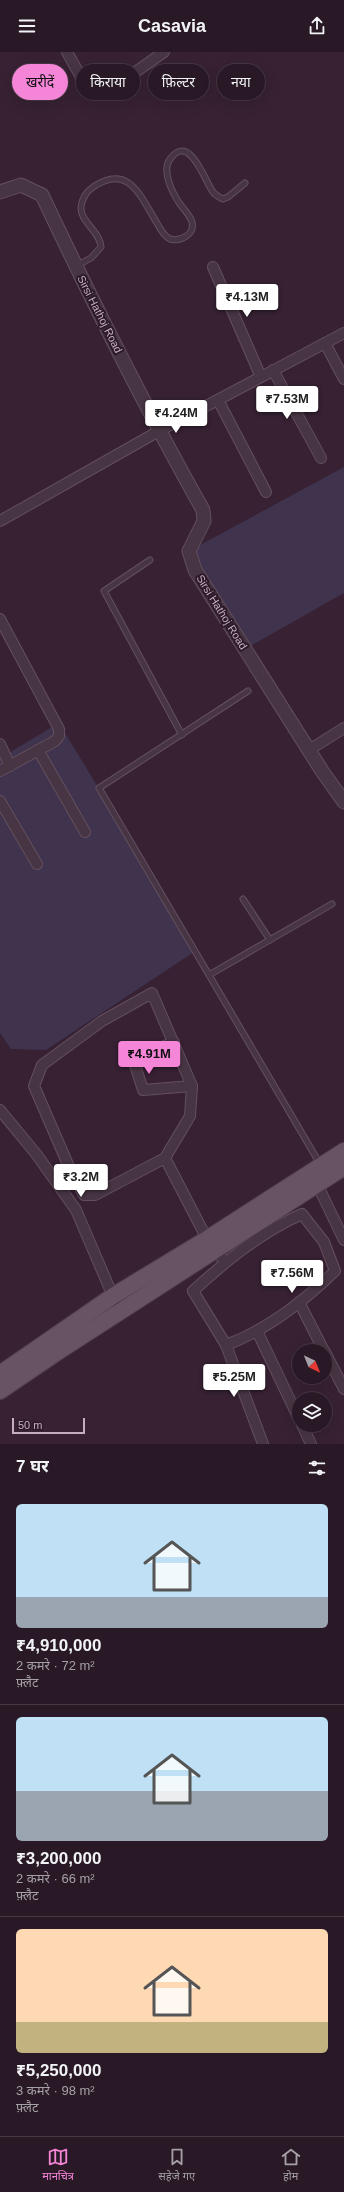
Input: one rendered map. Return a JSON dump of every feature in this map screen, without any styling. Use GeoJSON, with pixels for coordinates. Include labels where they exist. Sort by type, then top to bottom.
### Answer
{"type":"FeatureCollection","features":[{"type":"Feature","properties":{"kind":"main road"},"geometry":{"type":"LineString","coordinates":[[322,1176],[344,1151]]}},
{"type":"Feature","properties":{"kind":"main road"},"geometry":{"type":"LineString","coordinates":[[2,1379],[120,1312],[216,1250],[322,1176],[344,1167]]}},
{"type":"Feature","properties":{"kind":"main road"},"geometry":{"type":"LineString","coordinates":[[2,1379],[113,1296],[216,1250]]}},
{"type":"Feature","properties":{"kind":"street"},"geometry":{"type":"LineString","coordinates":[[67,52],[86,86],[97,95],[111,89],[164,52]]}},
{"type":"Feature","properties":{"kind":"street","name":"Sirsi Hathoj Road"},"geometry":{"type":"LineString","coordinates":[[0,192],[21,185],[42,194],[76,266],[159,431],[203,510],[204,521],[190,551],[195,570],[309,750],[344,802]]}},
{"type":"Feature","properties":{"kind":"street"},"geometry":{"type":"LineString","coordinates":[[212,267],[261,377]]}},
{"type":"Feature","properties":{"kind":"street"},"geometry":{"type":"LineString","coordinates":[[0,521],[159,431],[344,333]]}},
{"type":"Feature","properties":{"kind":"street"},"geometry":{"type":"LineString","coordinates":[[325,343],[344,379]]}},
{"type":"Feature","properties":{"kind":"street"},"geometry":{"type":"LineString","coordinates":[[273,370],[320,458]]}},
{"type":"Feature","properties":{"kind":"street"},"geometry":{"type":"LineString","coordinates":[[218,400],[266,492]]}},
{"type":"Feature","properties":{"kind":"street"},"geometry":{"type":"LineString","coordinates":[[0,619],[59,729],[59,736],[56,741],[0,771]]}},
{"type":"Feature","properties":{"kind":"street"},"geometry":{"type":"LineString","coordinates":[[309,750],[344,728]]}},
{"type":"Feature","properties":{"kind":"street"},"geometry":{"type":"LineString","coordinates":[[0,744],[10,766]]}},
{"type":"Feature","properties":{"kind":"street"},"geometry":{"type":"LineString","coordinates":[[38,750],[85,832]]}},
{"type":"Feature","properties":{"kind":"street"},"geometry":{"type":"LineString","coordinates":[[0,801],[37,864]]}},
{"type":"Feature","properties":{"kind":"street"},"geometry":{"type":"LineString","coordinates":[[152,993],[192,1086],[190,1116],[165,1158],[95,1195],[84,1195],[72,1176],[34,1086],[42,1065],[102,1021],[152,993]]}},
{"type":"Feature","properties":{"kind":"street"},"geometry":{"type":"LineString","coordinates":[[174,1042],[133,1059],[143,1090],[192,1086]]}},
{"type":"Feature","properties":{"kind":"street"},"geometry":{"type":"LineString","coordinates":[[0,1110],[37,1155],[76,1210],[120,1312]]}},
{"type":"Feature","properties":{"kind":"street"},"geometry":{"type":"LineString","coordinates":[[165,1158],[216,1250]]}},
{"type":"Feature","properties":{"kind":"street"},"geometry":{"type":"LineString","coordinates":[[322,1176],[344,1240]]}},
{"type":"Feature","properties":{"kind":"street"},"geometry":{"type":"LineString","coordinates":[[226,1345],[246,1338],[310,1296],[335,1271],[324,1242],[302,1214],[216,1250],[193,1291],[226,1345],[263,1444]]}},
{"type":"Feature","properties":{"kind":"street"},"geometry":{"type":"LineString","coordinates":[[300,1302],[321,1344]]}},
{"type":"Feature","properties":{"kind":"street"},"geometry":{"type":"LineString","coordinates":[[257,1331],[292,1404]]}},
{"type":"Feature","properties":{"kind":"street"},"geometry":{"type":"LineString","coordinates":[[332,1366],[344,1389]]}},
{"type":"Feature","properties":{"kind":"street"},"geometry":{"type":"LineString","coordinates":[[305,1432],[311,1444]]}},
{"type":"Feature","properties":{"kind":"lane"},"geometry":{"type":"LineString","coordinates":[[76,266],[91,258],[100,246],[100,240],[84,217],[81,209],[82,199],[89,190],[99,183],[111,178],[120,178],[128,182],[138,192],[162,232],[169,238],[178,240],[187,236],[192,230],[192,223],[180,204],[168,178],[167,166],[170,159],[178,153],[185,152],[192,155],[212,191],[222,199],[245,183]]}},
{"type":"Feature","properties":{"kind":"lane"},"geometry":{"type":"LineString","coordinates":[[150,560],[104,591],[182,735]]}},
{"type":"Feature","properties":{"kind":"lane"},"geometry":{"type":"LineString","coordinates":[[248,691],[99,788],[209,975],[322,1176]]}},
{"type":"Feature","properties":{"kind":"lane"},"geometry":{"type":"LineString","coordinates":[[243,899],[270,940]]}},
{"type":"Feature","properties":{"kind":"lane"},"geometry":{"type":"LineString","coordinates":[[209,975],[332,904]]}},
{"type":"Feature","properties":{"kind":"shaded area"},"geometry":{"type":"Polygon","coordinates":[[[344,467],[344,593],[245,649],[189,551],[344,467]]]}},
{"type":"Feature","properties":{"kind":"shaded area"},"geometry":{"type":"Polygon","coordinates":[[[59,723],[197,950],[46,1050],[11,1049],[0,1033],[0,758],[59,723]]]}}]}
